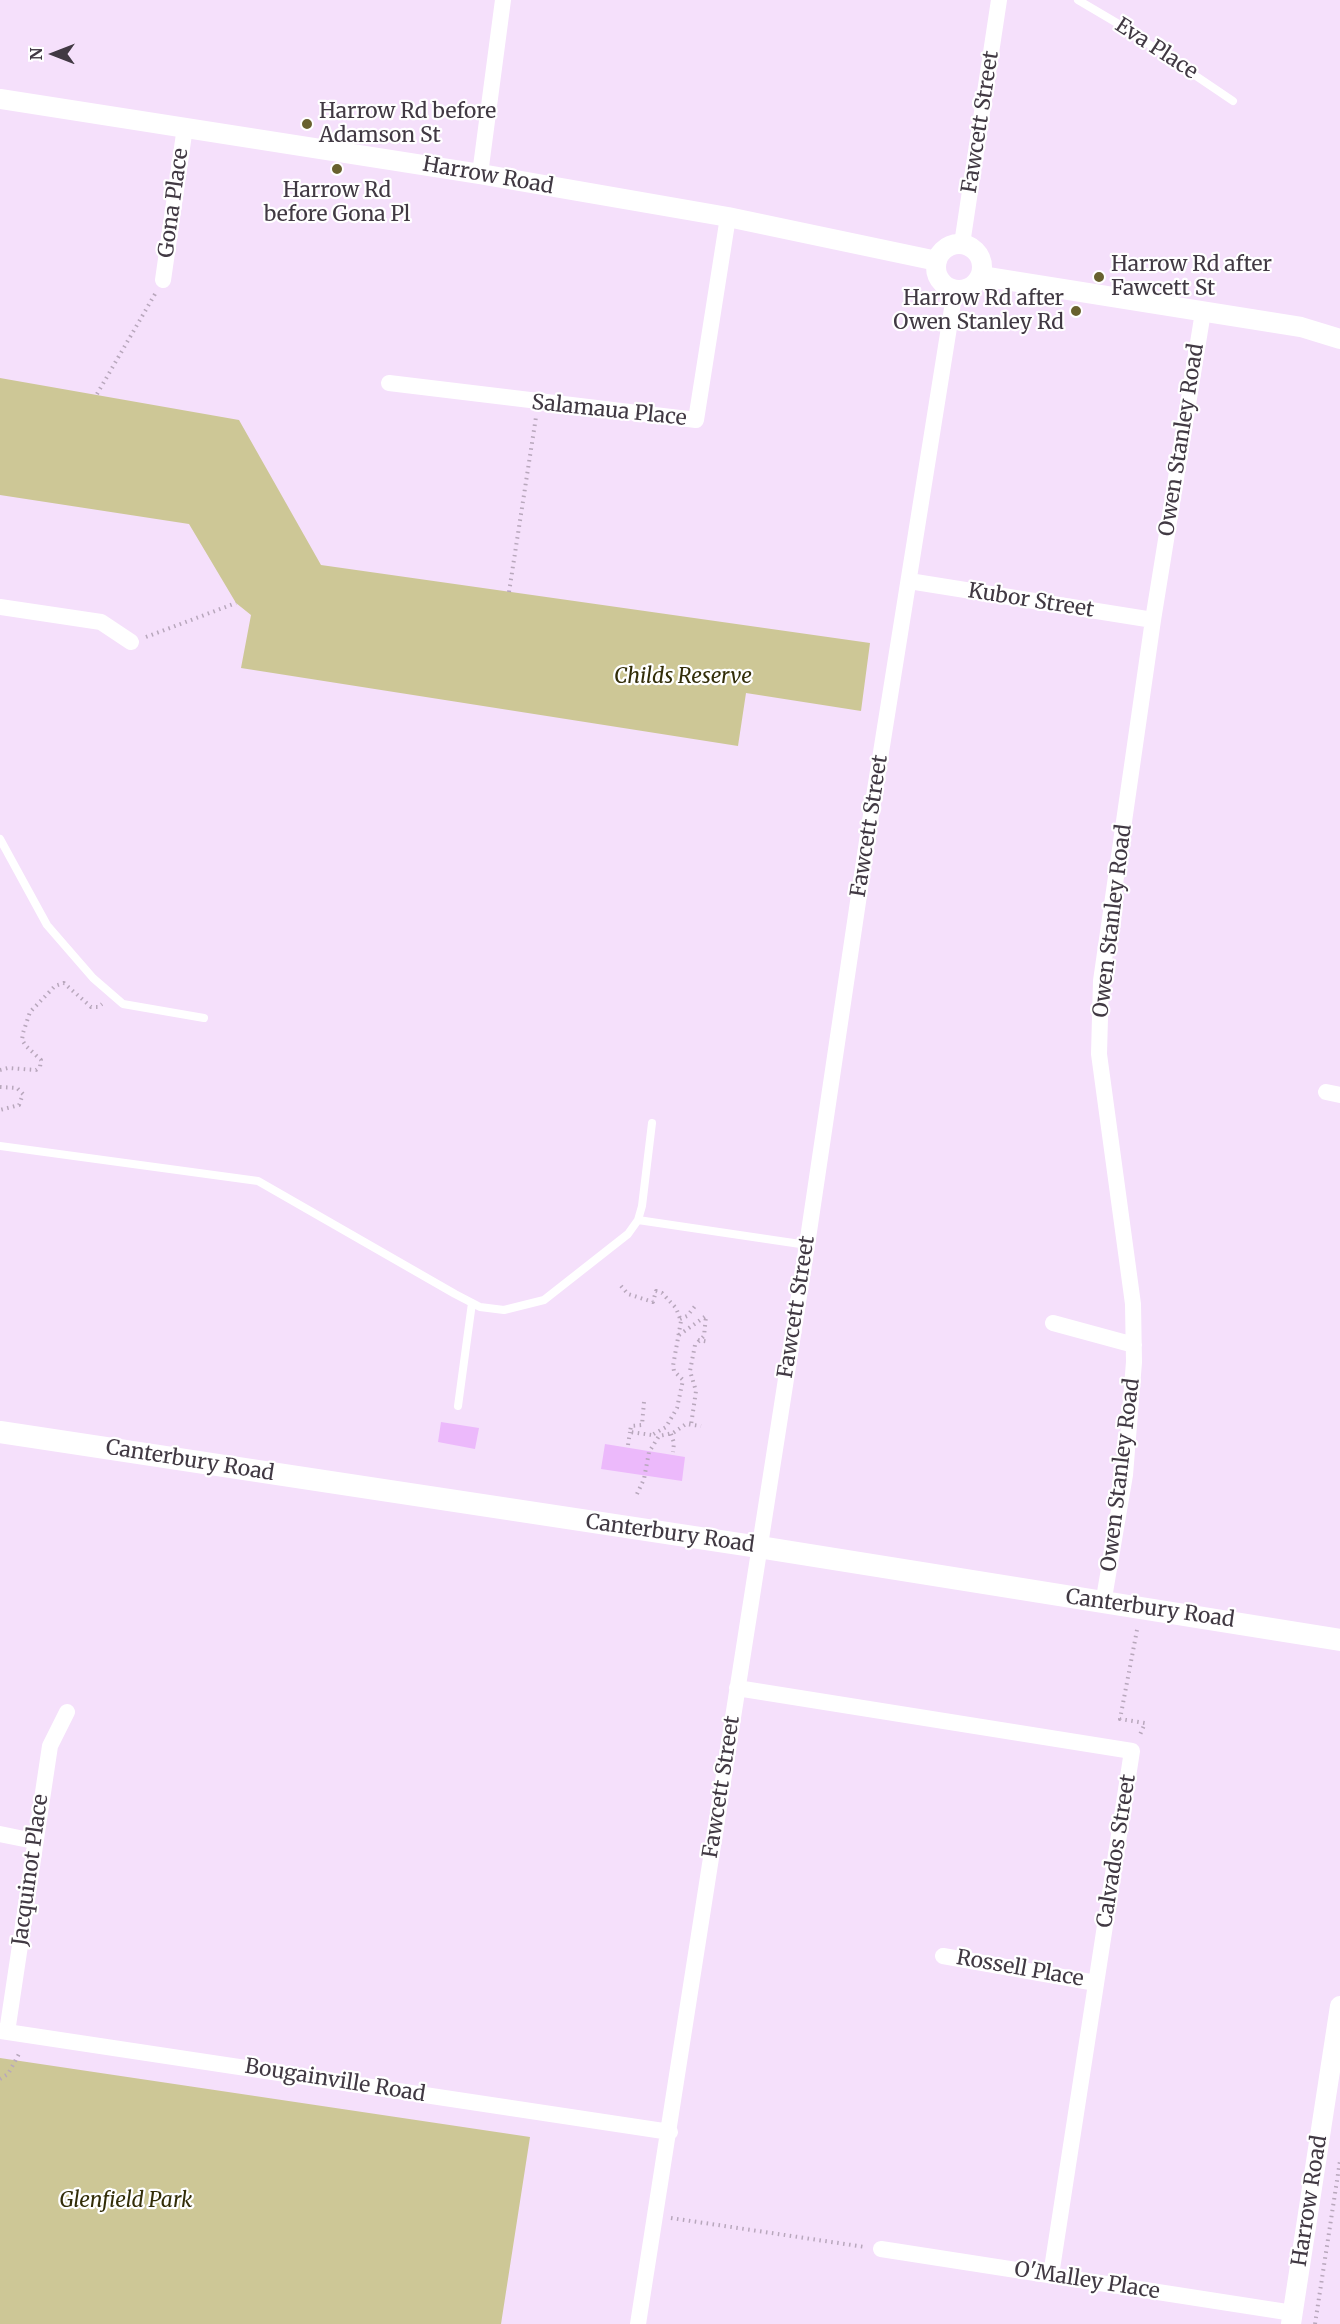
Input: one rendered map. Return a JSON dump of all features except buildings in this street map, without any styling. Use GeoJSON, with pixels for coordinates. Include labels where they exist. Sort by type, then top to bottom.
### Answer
{"type":"FeatureCollection","features":[{"type":"Feature","properties":{"kind":"main road","name":"Canterbury Road"},"geometry":{"type":"LineString","coordinates":[[0,1432],[759,1547],[1103,1604],[1201,1616],[1340,1640]]}},
{"type":"Feature","properties":{"kind":"street"},"geometry":{"type":"LineString","coordinates":[[480,174],[503,0]]}},
{"type":"Feature","properties":{"kind":"street","name":"Fawcett Street"},"geometry":{"type":"LineString","coordinates":[[962,244],[999,0]]}},
{"type":"Feature","properties":{"kind":"street","name":"Harrow Road"},"geometry":{"type":"LineString","coordinates":[[0,99],[480,174],[728,217],[937,261]]}},
{"type":"Feature","properties":{"kind":"street","name":"Gona Place"},"geometry":{"type":"LineString","coordinates":[[163,280],[185,127]]}},
{"type":"Feature","properties":{"kind":"street","name":"Salamaua Place"},"geometry":{"type":"LineString","coordinates":[[389,383],[538,403],[696,420],[728,217]]}},
{"type":"Feature","properties":{"kind":"street"},"geometry":{"type":"LineString","coordinates":[[962,244],[977,252],[982,263],[981,276],[967,289],[955,290],[941,282],[937,272],[937,261],[949,246],[962,244]]}},
{"type":"Feature","properties":{"kind":"street"},"geometry":{"type":"LineString","coordinates":[[981,276],[1301,327],[1340,339]]}},
{"type":"Feature","properties":{"kind":"street","name":"Fawcett Street"},"geometry":{"type":"LineString","coordinates":[[638,2324],[670,2132],[807,1245],[870,821],[955,290]]}},
{"type":"Feature","properties":{"kind":"street","name":"Owen Stanley Road"},"geometry":{"type":"LineString","coordinates":[[1103,1604],[1125,1475],[1134,1344],[1132,1304],[1099,1054],[1101,981],[1153,620],[1203,312]]}},
{"type":"Feature","properties":{"kind":"street","name":"Kubor Street"},"geometry":{"type":"LineString","coordinates":[[909,581],[1153,620]]}},
{"type":"Feature","properties":{"kind":"street"},"geometry":{"type":"LineString","coordinates":[[0,608],[101,622],[131,642]]}},
{"type":"Feature","properties":{"kind":"street"},"geometry":{"type":"LineString","coordinates":[[1053,1323],[1134,1344]]}},
{"type":"Feature","properties":{"kind":"street","name":"Calvados Street"},"geometry":{"type":"LineString","coordinates":[[737,1688],[1132,1751],[1051,2275]]}},
{"type":"Feature","properties":{"kind":"street","name":"Jacquinot Place"},"geometry":{"type":"LineString","coordinates":[[4,2032],[50,1746],[67,1712]]}},
{"type":"Feature","properties":{"kind":"street"},"geometry":{"type":"LineString","coordinates":[[0,1833],[34,1841]]}},
{"type":"Feature","properties":{"kind":"street","name":"Rossell Place"},"geometry":{"type":"LineString","coordinates":[[943,1956],[1096,1983]]}},
{"type":"Feature","properties":{"kind":"street","name":"Harrow Road"},"geometry":{"type":"LineString","coordinates":[[1292,2319],[1340,2006]]}},
{"type":"Feature","properties":{"kind":"street","name":"Bougainville Road"},"geometry":{"type":"LineString","coordinates":[[4,2032],[670,2132]]}},
{"type":"Feature","properties":{"kind":"street","name":"O'Malley Place"},"geometry":{"type":"LineString","coordinates":[[881,2249],[1051,2275],[1292,2319]]}},
{"type":"Feature","properties":{"kind":"lane","name":"Eva Place"},"geometry":{"type":"LineString","coordinates":[[1078,0],[1233,100]]}},
{"type":"Feature","properties":{"kind":"lane"},"geometry":{"type":"LineString","coordinates":[[0,839],[47,925],[93,978],[123,1004],[204,1018]]}},
{"type":"Feature","properties":{"kind":"lane"},"geometry":{"type":"LineString","coordinates":[[0,1146],[258,1180],[472,1302],[490,1309],[504,1310],[544,1300],[615,1247],[638,1220],[645,1189],[652,1123]]}},
{"type":"Feature","properties":{"kind":"lane"},"geometry":{"type":"LineString","coordinates":[[638,1220],[807,1245]]}},
{"type":"Feature","properties":{"kind":"lane"},"geometry":{"type":"LineString","coordinates":[[458,1406],[472,1302]]}},
{"type":"Feature","properties":{"kind":"path"},"geometry":{"type":"LineString","coordinates":[[97,394],[163,280]]}},
{"type":"Feature","properties":{"kind":"path"},"geometry":{"type":"LineString","coordinates":[[509,591],[538,403]]}},
{"type":"Feature","properties":{"kind":"path"},"geometry":{"type":"LineString","coordinates":[[131,642],[236,603]]}},
{"type":"Feature","properties":{"kind":"path"},"geometry":{"type":"LineString","coordinates":[[0,1070],[36,1070],[40,1067],[40,1060],[22,1040],[23,1033],[30,1012],[55,986],[64,982],[91,1007],[98,1007],[112,994]]}},
{"type":"Feature","properties":{"kind":"path"},"geometry":{"type":"LineString","coordinates":[[0,1087],[17,1088],[23,1094],[23,1100],[12,1108],[0,1110]]}},
{"type":"Feature","properties":{"kind":"path"},"geometry":{"type":"LineString","coordinates":[[621,1286],[628,1294],[653,1302],[656,1291],[658,1291],[676,1308],[680,1319],[673,1366],[682,1381],[677,1408],[666,1427],[652,1435]]}},
{"type":"Feature","properties":{"kind":"path"},"geometry":{"type":"LineString","coordinates":[[680,1319],[687,1316],[696,1305]]}},
{"type":"Feature","properties":{"kind":"path"},"geometry":{"type":"LineString","coordinates":[[679,1335],[706,1316],[704,1336],[698,1340],[690,1371],[697,1404],[691,1425]]}},
{"type":"Feature","properties":{"kind":"path"},"geometry":{"type":"LineString","coordinates":[[698,1340],[709,1342]]}},
{"type":"Feature","properties":{"kind":"path"},"geometry":{"type":"LineString","coordinates":[[682,1381],[693,1383]]}},
{"type":"Feature","properties":{"kind":"path"},"geometry":{"type":"LineString","coordinates":[[628,1445],[631,1426],[642,1425],[644,1402]]}},
{"type":"Feature","properties":{"kind":"path"},"geometry":{"type":"LineString","coordinates":[[630,1432],[659,1436],[671,1434],[686,1424],[701,1426]]}},
{"type":"Feature","properties":{"kind":"path"},"geometry":{"type":"LineString","coordinates":[[671,1434],[674,1443],[673,1452]]}},
{"type":"Feature","properties":{"kind":"path"},"geometry":{"type":"LineString","coordinates":[[637,1494],[644,1479],[649,1452],[659,1436]]}},
{"type":"Feature","properties":{"kind":"path"},"geometry":{"type":"LineString","coordinates":[[1132,1751],[1145,1724],[1120,1719],[1137,1630]]}},
{"type":"Feature","properties":{"kind":"path"},"geometry":{"type":"LineString","coordinates":[[0,2079],[8,2074],[19,2052],[27,2053]]}},
{"type":"Feature","properties":{"kind":"path"},"geometry":{"type":"LineString","coordinates":[[1315,2324],[1340,2160]]}},
{"type":"Feature","properties":{"kind":"path"},"geometry":{"type":"LineString","coordinates":[[655,2216],[881,2249]]}},
{"type":"Feature","properties":{"kind":"green space","name":"Childs Reserve"},"geometry":{"type":"Polygon","coordinates":[[[0,378],[239,420],[321,565],[870,643],[861,711],[746,693],[738,746],[241,668],[251,615],[236,603],[189,524],[0,495],[0,378]]]}},
{"type":"Feature","properties":{"kind":"green space","name":"Glenfield Park"},"geometry":{"type":"Polygon","coordinates":[[[0,2058],[530,2137],[501,2324],[0,2324],[0,2058]]]}},
{"type":"Feature","properties":{"kind":"place","name":"Harrow Rd before Adamson St"},"geometry":{"type":"Point","coordinates":[307,124]}},
{"type":"Feature","properties":{"kind":"place","name":"Harrow Rd before Gona Pl"},"geometry":{"type":"Point","coordinates":[337,169]}},
{"type":"Feature","properties":{"kind":"place","name":"Harrow Rd after Fawcett St"},"geometry":{"type":"Point","coordinates":[1099,277]}},
{"type":"Feature","properties":{"kind":"place","name":"Harrow Rd after Owen Stanley Rd"},"geometry":{"type":"Point","coordinates":[1076,311]}}]}
